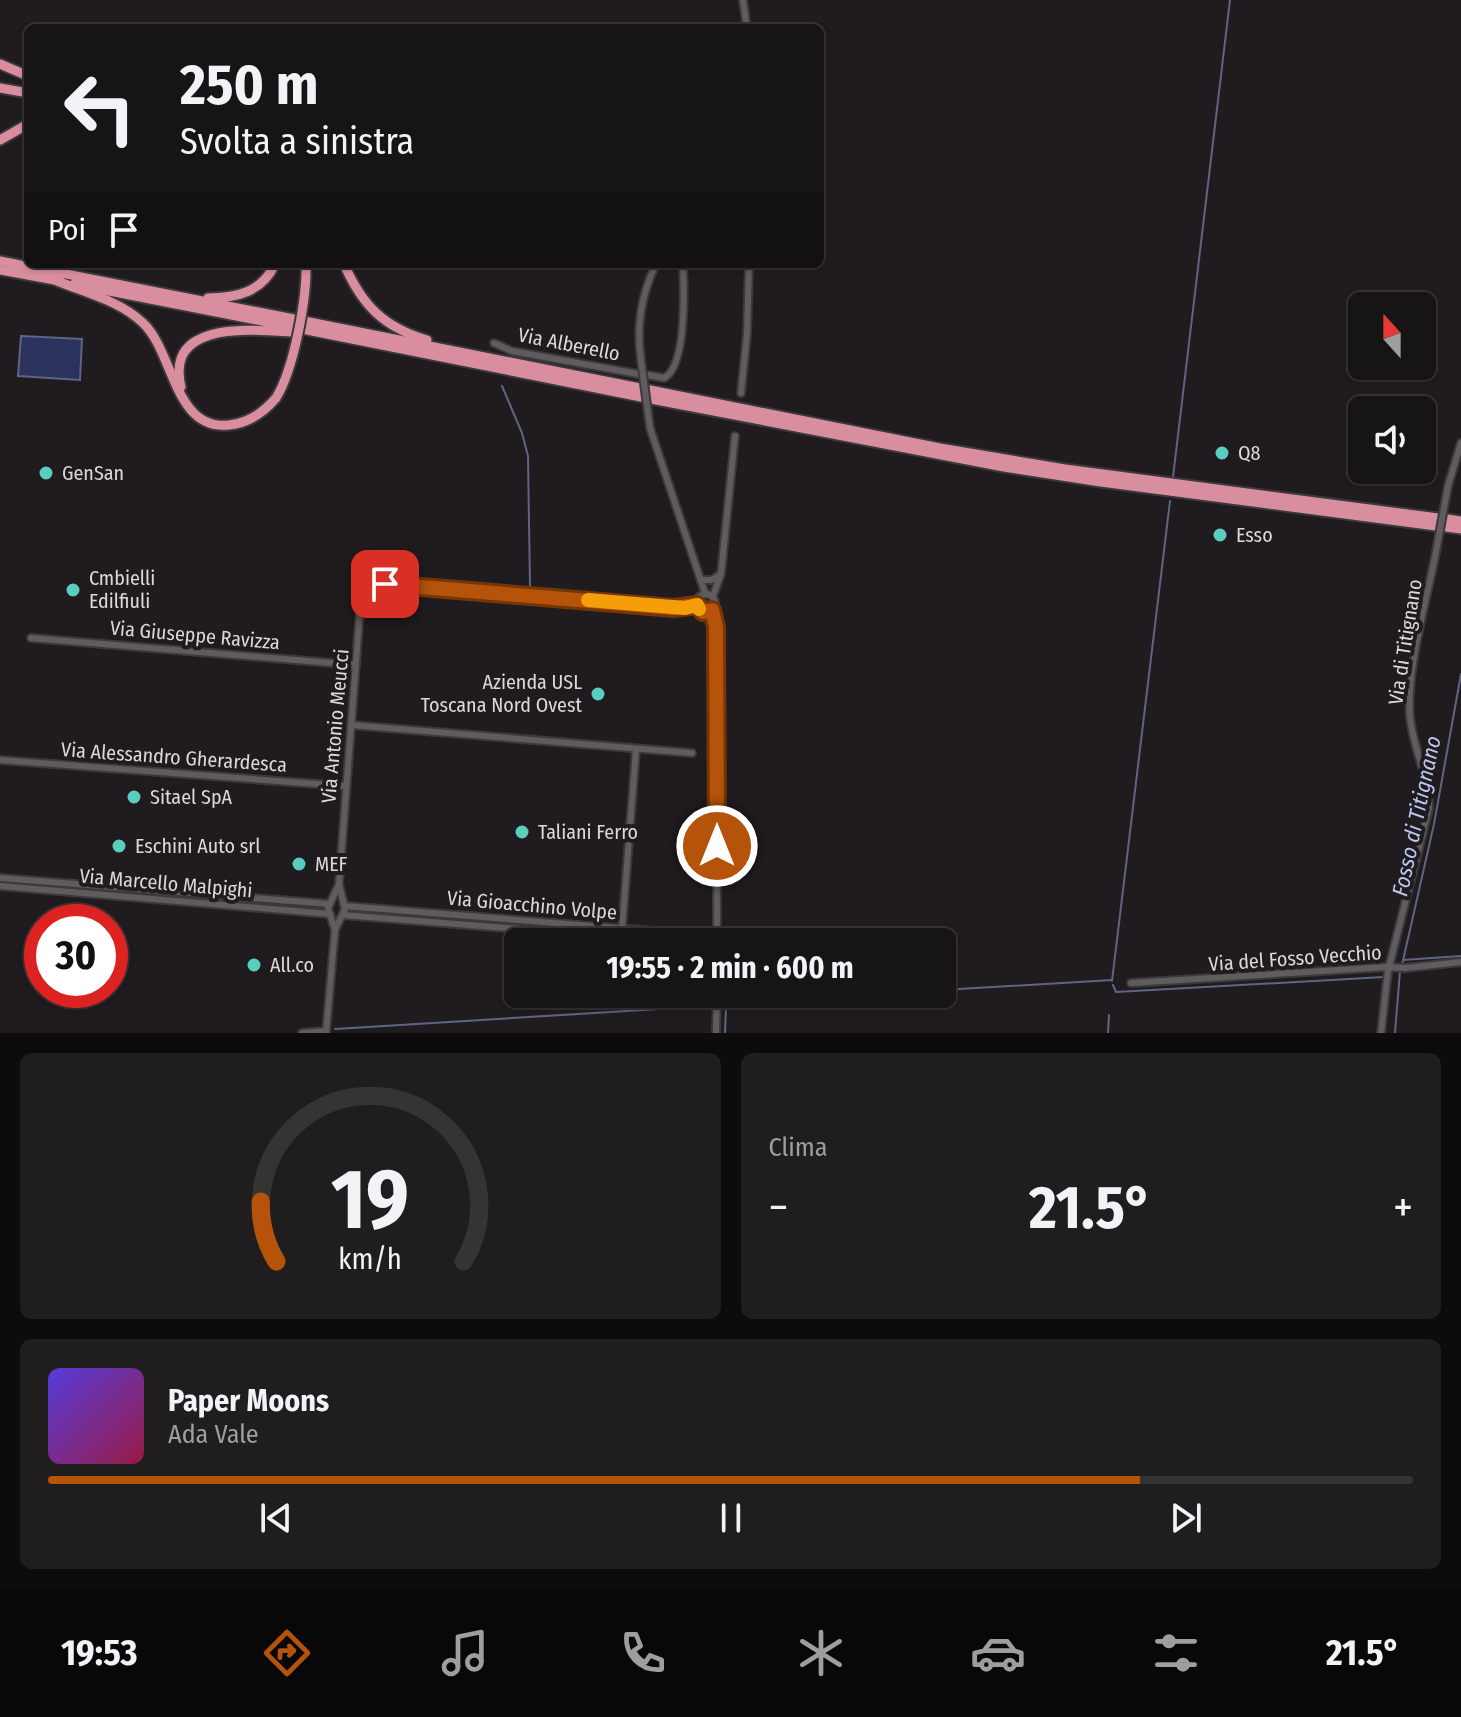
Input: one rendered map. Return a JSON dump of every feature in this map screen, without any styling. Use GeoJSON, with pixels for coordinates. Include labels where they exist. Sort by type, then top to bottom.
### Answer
{"type":"FeatureCollection","features":[{"type":"Feature","properties":{"kind":"highway"},"geometry":{"type":"LineString","coordinates":[[0,64],[24,74]]}},
{"type":"Feature","properties":{"kind":"highway"},"geometry":{"type":"LineString","coordinates":[[0,88],[24,92]]}},
{"type":"Feature","properties":{"kind":"highway"},"geometry":{"type":"LineString","coordinates":[[0,140],[24,126]]}},
{"type":"Feature","properties":{"kind":"highway"},"geometry":{"type":"LineString","coordinates":[[0,261],[44,274],[114,303],[142,322],[157,339],[185,402],[204,420],[216,425],[230,425],[257,416],[276,398],[290,368],[306,268]]}},
{"type":"Feature","properties":{"kind":"highway"},"geometry":{"type":"LineString","coordinates":[[176,296],[238,296],[264,281],[272,268]]}},
{"type":"Feature","properties":{"kind":"highway"},"geometry":{"type":"LineString","coordinates":[[346,268],[362,299],[389,324],[417,337],[472,354]]}},
{"type":"Feature","properties":{"kind":"highway"},"geometry":{"type":"LineString","coordinates":[[0,270],[44,274],[176,296],[297,327],[472,354],[645,393]]}},
{"type":"Feature","properties":{"kind":"highway"},"geometry":{"type":"LineString","coordinates":[[55,280],[645,393],[1019,470],[1442,523],[1461,529]]}},
{"type":"Feature","properties":{"kind":"highway"},"geometry":{"type":"LineString","coordinates":[[185,402],[179,377],[180,363],[190,347],[203,337],[227,330],[297,327]]}},
{"type":"Feature","properties":{"kind":"highway"},"geometry":{"type":"LineString","coordinates":[[1442,523],[1461,521]]}},
{"type":"Feature","properties":{"kind":"street"},"geometry":{"type":"LineString","coordinates":[[743,0],[746,24]]}},
{"type":"Feature","properties":{"kind":"street"},"geometry":{"type":"LineString","coordinates":[[654,268],[640,315],[641,360],[650,428],[705,593]]}},
{"type":"Feature","properties":{"kind":"street"},"geometry":{"type":"LineString","coordinates":[[648,375],[664,378],[673,372],[682,327],[683,268]]}},
{"type":"Feature","properties":{"kind":"street"},"geometry":{"type":"LineString","coordinates":[[741,393],[749,268]]}},
{"type":"Feature","properties":{"kind":"street","name":"Via Alberello"},"geometry":{"type":"LineString","coordinates":[[494,343],[512,351],[638,374]]}},
{"type":"Feature","properties":{"kind":"street"},"geometry":{"type":"LineString","coordinates":[[713,596],[721,574],[735,436]]}},
{"type":"Feature","properties":{"kind":"street","name":"Via di Titignano"},"geometry":{"type":"LineString","coordinates":[[1381,1033],[1386,981],[1429,808],[1428,792],[1411,729],[1409,700],[1448,486],[1461,443]]}},
{"type":"Feature","properties":{"kind":"street"},"geometry":{"type":"LineString","coordinates":[[372,555],[383,557],[388,567],[381,583],[364,565],[372,555]]}},
{"type":"Feature","properties":{"kind":"street","name":"Via Antonio Meucci"},"geometry":{"type":"LineString","coordinates":[[326,1032],[335,930],[342,916],[343,904],[339,884],[345,786],[364,565]]}},
{"type":"Feature","properties":{"kind":"street"},"geometry":{"type":"LineString","coordinates":[[701,580],[712,580],[721,574]]}},
{"type":"Feature","properties":{"kind":"street"},"geometry":{"type":"LineString","coordinates":[[361,597],[367,587],[381,583],[674,608],[697,605]]}},
{"type":"Feature","properties":{"kind":"street"},"geometry":{"type":"LineString","coordinates":[[705,593],[713,596],[716,602],[712,610],[716,627],[717,681],[717,928]]}},
{"type":"Feature","properties":{"kind":"street"},"geometry":{"type":"LineString","coordinates":[[705,593],[697,599],[697,605],[703,612],[712,610]]}},
{"type":"Feature","properties":{"kind":"street","name":"Via Giuseppe Ravizza"},"geometry":{"type":"LineString","coordinates":[[31,638],[356,665]]}},
{"type":"Feature","properties":{"kind":"street"},"geometry":{"type":"LineString","coordinates":[[351,725],[692,753]]}},
{"type":"Feature","properties":{"kind":"street"},"geometry":{"type":"LineString","coordinates":[[622,928],[636,750]]}},
{"type":"Feature","properties":{"kind":"street","name":"Via Alessandro Gherardesca"},"geometry":{"type":"LineString","coordinates":[[0,760],[345,786]]}},
{"type":"Feature","properties":{"kind":"street","name":"Via Marcello Malpighi"},"geometry":{"type":"LineString","coordinates":[[0,878],[330,903]]}},
{"type":"Feature","properties":{"kind":"street","name":"Via Antonio Meucci"},"geometry":{"type":"LineString","coordinates":[[335,930],[330,903],[339,884]]}},
{"type":"Feature","properties":{"kind":"street","name":"Via Marcello Malpighi"},"geometry":{"type":"LineString","coordinates":[[0,886],[330,915]]}},
{"type":"Feature","properties":{"kind":"street"},"geometry":{"type":"LineString","coordinates":[[330,903],[343,904]]}},
{"type":"Feature","properties":{"kind":"street","name":"Via Gioacchino Volpe"},"geometry":{"type":"LineString","coordinates":[[343,904],[611,928]]}},
{"type":"Feature","properties":{"kind":"street"},"geometry":{"type":"LineString","coordinates":[[330,915],[342,916]]}},
{"type":"Feature","properties":{"kind":"street","name":"Via Gioacchino Volpe"},"geometry":{"type":"LineString","coordinates":[[342,916],[504,928]]}},
{"type":"Feature","properties":{"kind":"street","name":"Via del Fosso Vecchio"},"geometry":{"type":"LineString","coordinates":[[1131,983],[1405,968],[1461,962]]}},
{"type":"Feature","properties":{"kind":"street"},"geometry":{"type":"LineString","coordinates":[[716,1033],[717,1008]]}},
{"type":"Feature","properties":{"kind":"street"},"geometry":{"type":"LineString","coordinates":[[302,1033],[326,1032]]}},
{"type":"Feature","properties":{"kind":"water"},"geometry":{"type":"Polygon","coordinates":[[[21,336],[82,339],[80,380],[18,376],[21,336]]]}},
{"type":"Feature","properties":{"kind":"waterway"},"geometry":{"type":"LineString","coordinates":[[1173,477],[1230,0]]}},
{"type":"Feature","properties":{"kind":"waterway"},"geometry":{"type":"LineString","coordinates":[[502,386],[528,456],[530,586]]}},
{"type":"Feature","properties":{"kind":"waterway"},"geometry":{"type":"LineString","coordinates":[[1112,981],[1170,501]]}},
{"type":"Feature","properties":{"kind":"waterway","name":"Fosso di Titignano"},"geometry":{"type":"LineString","coordinates":[[1402,965],[1434,824],[1461,674]]}},
{"type":"Feature","properties":{"kind":"waterway"},"geometry":{"type":"LineString","coordinates":[[1403,960],[1461,956]]}},
{"type":"Feature","properties":{"kind":"waterway","name":"Fosso di Titignano"},"geometry":{"type":"LineString","coordinates":[[1395,1033],[1400,971]]}},
{"type":"Feature","properties":{"kind":"waterway"},"geometry":{"type":"LineString","coordinates":[[1113,985],[1116,992],[1384,977]]}},
{"type":"Feature","properties":{"kind":"waterway"},"geometry":{"type":"LineString","coordinates":[[956,989],[1112,980]]}},
{"type":"Feature","properties":{"kind":"waterway"},"geometry":{"type":"LineString","coordinates":[[335,1029],[676,1008]]}},
{"type":"Feature","properties":{"kind":"waterway"},"geometry":{"type":"LineString","coordinates":[[725,1033],[726,1008]]}},
{"type":"Feature","properties":{"kind":"waterway"},"geometry":{"type":"LineString","coordinates":[[1108,1033],[1109,1015]]}},
{"type":"Feature","properties":{"kind":"slow traffic"},"geometry":{"type":"LineString","coordinates":[[588,600],[685,608],[697,605],[699,609]]}},
{"type":"Feature","properties":{"kind":"place","name":"Q8"},"geometry":{"type":"Point","coordinates":[1222,453]}},
{"type":"Feature","properties":{"kind":"place","name":"GenSan"},"geometry":{"type":"Point","coordinates":[46,473]}},
{"type":"Feature","properties":{"kind":"place","name":"Esso"},"geometry":{"type":"Point","coordinates":[1220,535]}},
{"type":"Feature","properties":{"kind":"place","name":"Cmbielli Edilfiuli"},"geometry":{"type":"Point","coordinates":[73,590]}},
{"type":"Feature","properties":{"kind":"place","name":"Azienda USL Toscana Nord Ovest"},"geometry":{"type":"Point","coordinates":[598,694]}},
{"type":"Feature","properties":{"kind":"place","name":"Sitael SpA"},"geometry":{"type":"Point","coordinates":[134,797]}},
{"type":"Feature","properties":{"kind":"place","name":"Taliani Ferro"},"geometry":{"type":"Point","coordinates":[522,832]}},
{"type":"Feature","properties":{"kind":"place","name":"Eschini Auto srl"},"geometry":{"type":"Point","coordinates":[119,846]}},
{"type":"Feature","properties":{"kind":"place","name":"MEF"},"geometry":{"type":"Point","coordinates":[299,864]}},
{"type":"Feature","properties":{"kind":"place","name":"All.co"},"geometry":{"type":"Point","coordinates":[254,965]}},
{"type":"Feature","properties":{"kind":"route"},"geometry":{"type":"LineString","coordinates":[[385,584],[674,608],[697,605],[703,612],[712,610],[716,627],[717,846]]}}]}
